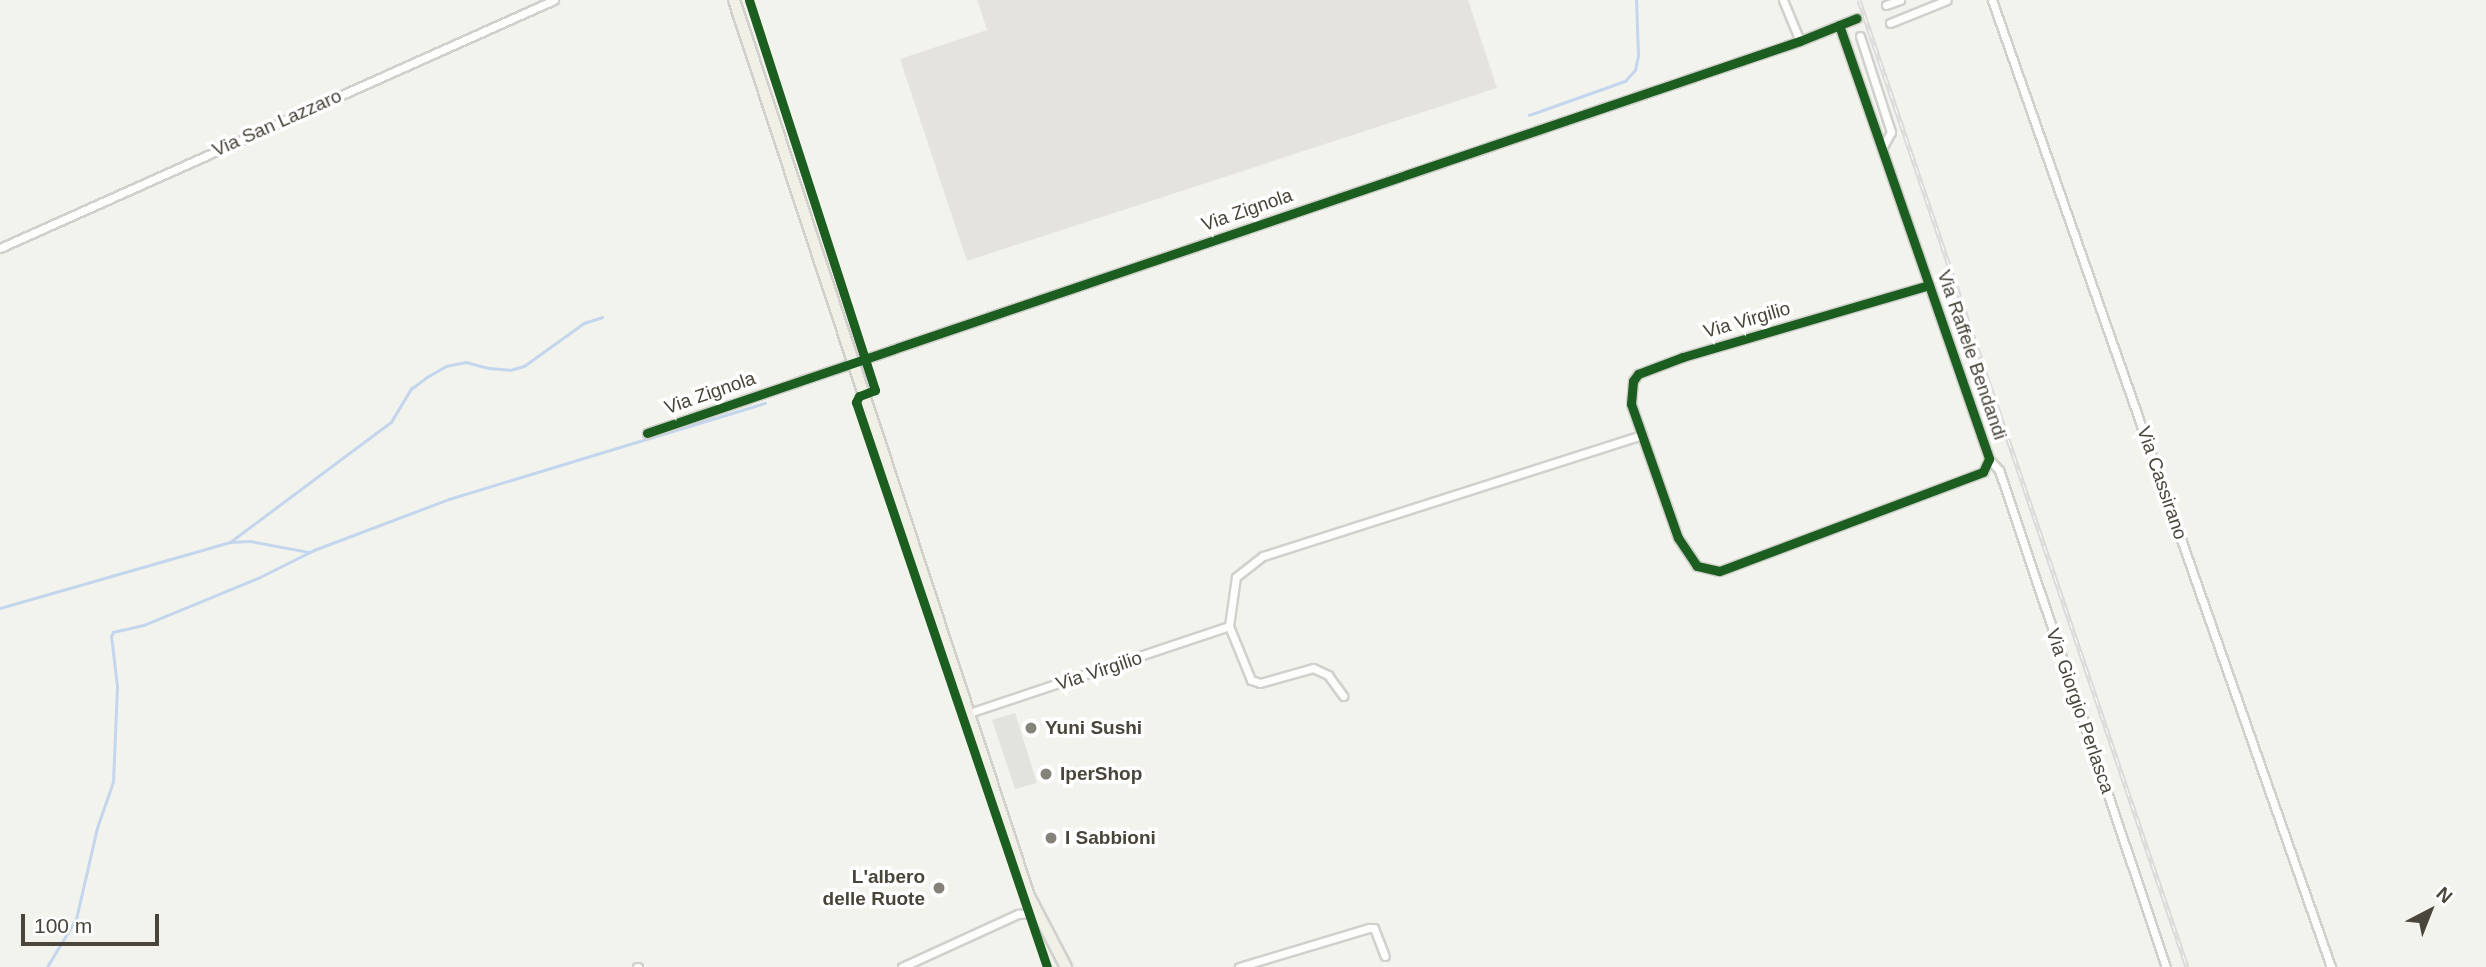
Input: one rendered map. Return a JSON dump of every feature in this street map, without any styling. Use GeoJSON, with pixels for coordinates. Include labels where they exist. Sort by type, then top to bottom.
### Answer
{"type":"FeatureCollection","features":[{"type":"Feature","properties":{"kind":"main road"},"geometry":{"type":"LineString","coordinates":[[734,0],[1030,896],[1066,967]]}},
{"type":"Feature","properties":{"kind":"main road"},"geometry":{"type":"LineString","coordinates":[[1041,918],[1074,967]]}},
{"type":"Feature","properties":{"kind":"street","name":"Via San Lazzaro"},"geometry":{"type":"LineString","coordinates":[[0,248],[554,0]]}},
{"type":"Feature","properties":{"kind":"street"},"geometry":{"type":"LineString","coordinates":[[1783,0],[1800,41]]}},
{"type":"Feature","properties":{"kind":"street"},"geometry":{"type":"LineString","coordinates":[[1886,5],[1900,0]]}},
{"type":"Feature","properties":{"kind":"street"},"geometry":{"type":"LineString","coordinates":[[1890,23],[1947,0]]}},
{"type":"Feature","properties":{"kind":"street","name":"Via Cassirano"},"geometry":{"type":"LineString","coordinates":[[1992,0],[2331,967]]}},
{"type":"Feature","properties":{"kind":"street","name":"Via Zignola"},"geometry":{"type":"LineString","coordinates":[[647,433],[1800,41],[1857,18]]}},
{"type":"Feature","properties":{"kind":"street","name":"Via Raffele Bendandi"},"geometry":{"type":"LineString","coordinates":[[1642,435],[1678,538],[1697,566],[1719,571],[1983,472],[1989,459],[1839,24]]}},
{"type":"Feature","properties":{"kind":"street"},"geometry":{"type":"LineString","coordinates":[[1860,36],[1891,132],[1882,149]]}},
{"type":"Feature","properties":{"kind":"street","name":"Via Virgilio"},"geometry":{"type":"LineString","coordinates":[[1642,435],[1631,404],[1633,381],[1638,374],[1683,357],[1929,285]]}},
{"type":"Feature","properties":{"kind":"street"},"geometry":{"type":"LineString","coordinates":[[1343,696],[1328,675],[1313,668],[1260,683],[1251,680],[1229,626],[1236,577],[1263,556],[1642,435]]}},
{"type":"Feature","properties":{"kind":"street","name":"Via Giorgio Perlasca"},"geometry":{"type":"LineString","coordinates":[[1989,459],[1999,470],[2166,967]]}},
{"type":"Feature","properties":{"kind":"street","name":"Via Virgilio"},"geometry":{"type":"LineString","coordinates":[[969,713],[1229,626]]}},
{"type":"Feature","properties":{"kind":"street"},"geometry":{"type":"LineString","coordinates":[[902,967],[1018,914],[1041,918]]}},
{"type":"Feature","properties":{"kind":"street"},"geometry":{"type":"LineString","coordinates":[[1239,967],[1369,928],[1374,928],[1385,956]]}},
{"type":"Feature","properties":{"kind":"shaded area"},"geometry":{"type":"Polygon","coordinates":[[[977,0],[1468,0],[1497,88],[967,261],[900,59],[987,30],[977,0]]]}},
{"type":"Feature","properties":{"kind":"shaded area"},"geometry":{"type":"Polygon","coordinates":[[[1015,713],[1037,783],[1015,789],[992,720],[1015,713]]]}},
{"type":"Feature","properties":{"kind":"waterway"},"geometry":{"type":"LineString","coordinates":[[1529,115],[1625,81],[1635,70],[1638,56],[1636,0]]}},
{"type":"Feature","properties":{"kind":"waterway"},"geometry":{"type":"LineString","coordinates":[[0,608],[230,542],[391,422],[411,389],[427,377],[446,366],[466,362],[510,370],[524,366],[584,323],[602,317]]}},
{"type":"Feature","properties":{"kind":"waterway"},"geometry":{"type":"LineString","coordinates":[[47,967],[76,919],[97,828],[113,782],[117,686],[111,636],[113,632],[144,625],[258,578],[314,550],[449,499],[765,403]]}},
{"type":"Feature","properties":{"kind":"waterway"},"geometry":{"type":"LineString","coordinates":[[230,542],[250,541],[309,552]]}},
{"type":"Feature","properties":{"kind":"railway"},"geometry":{"type":"LineString","coordinates":[[1859,0],[2187,967]]}},
{"type":"Feature","properties":{"kind":"cycle path"},"geometry":{"type":"LineString","coordinates":[[749,0],[875,390],[859,396],[856,402],[1047,967]]}},
{"type":"Feature","properties":{"kind":"cycle path"},"geometry":{"type":"LineString","coordinates":[[647,433],[1800,41],[1857,18]]}},
{"type":"Feature","properties":{"kind":"cycle path"},"geometry":{"type":"LineString","coordinates":[[1839,25],[1989,459],[1983,472],[1719,571],[1697,566],[1678,538],[1631,404],[1633,381],[1638,374],[1683,357],[1929,285]]}},
{"type":"Feature","properties":{"kind":"place","name":"Yuni Sushi"},"geometry":{"type":"Point","coordinates":[1031,728]}},
{"type":"Feature","properties":{"kind":"place","name":"IperShop"},"geometry":{"type":"Point","coordinates":[1046,774]}},
{"type":"Feature","properties":{"kind":"place","name":"I Sabbioni"},"geometry":{"type":"Point","coordinates":[1051,838]}},
{"type":"Feature","properties":{"kind":"place","name":"L'albero delle Ruote"},"geometry":{"type":"Point","coordinates":[939,888]}}]}
